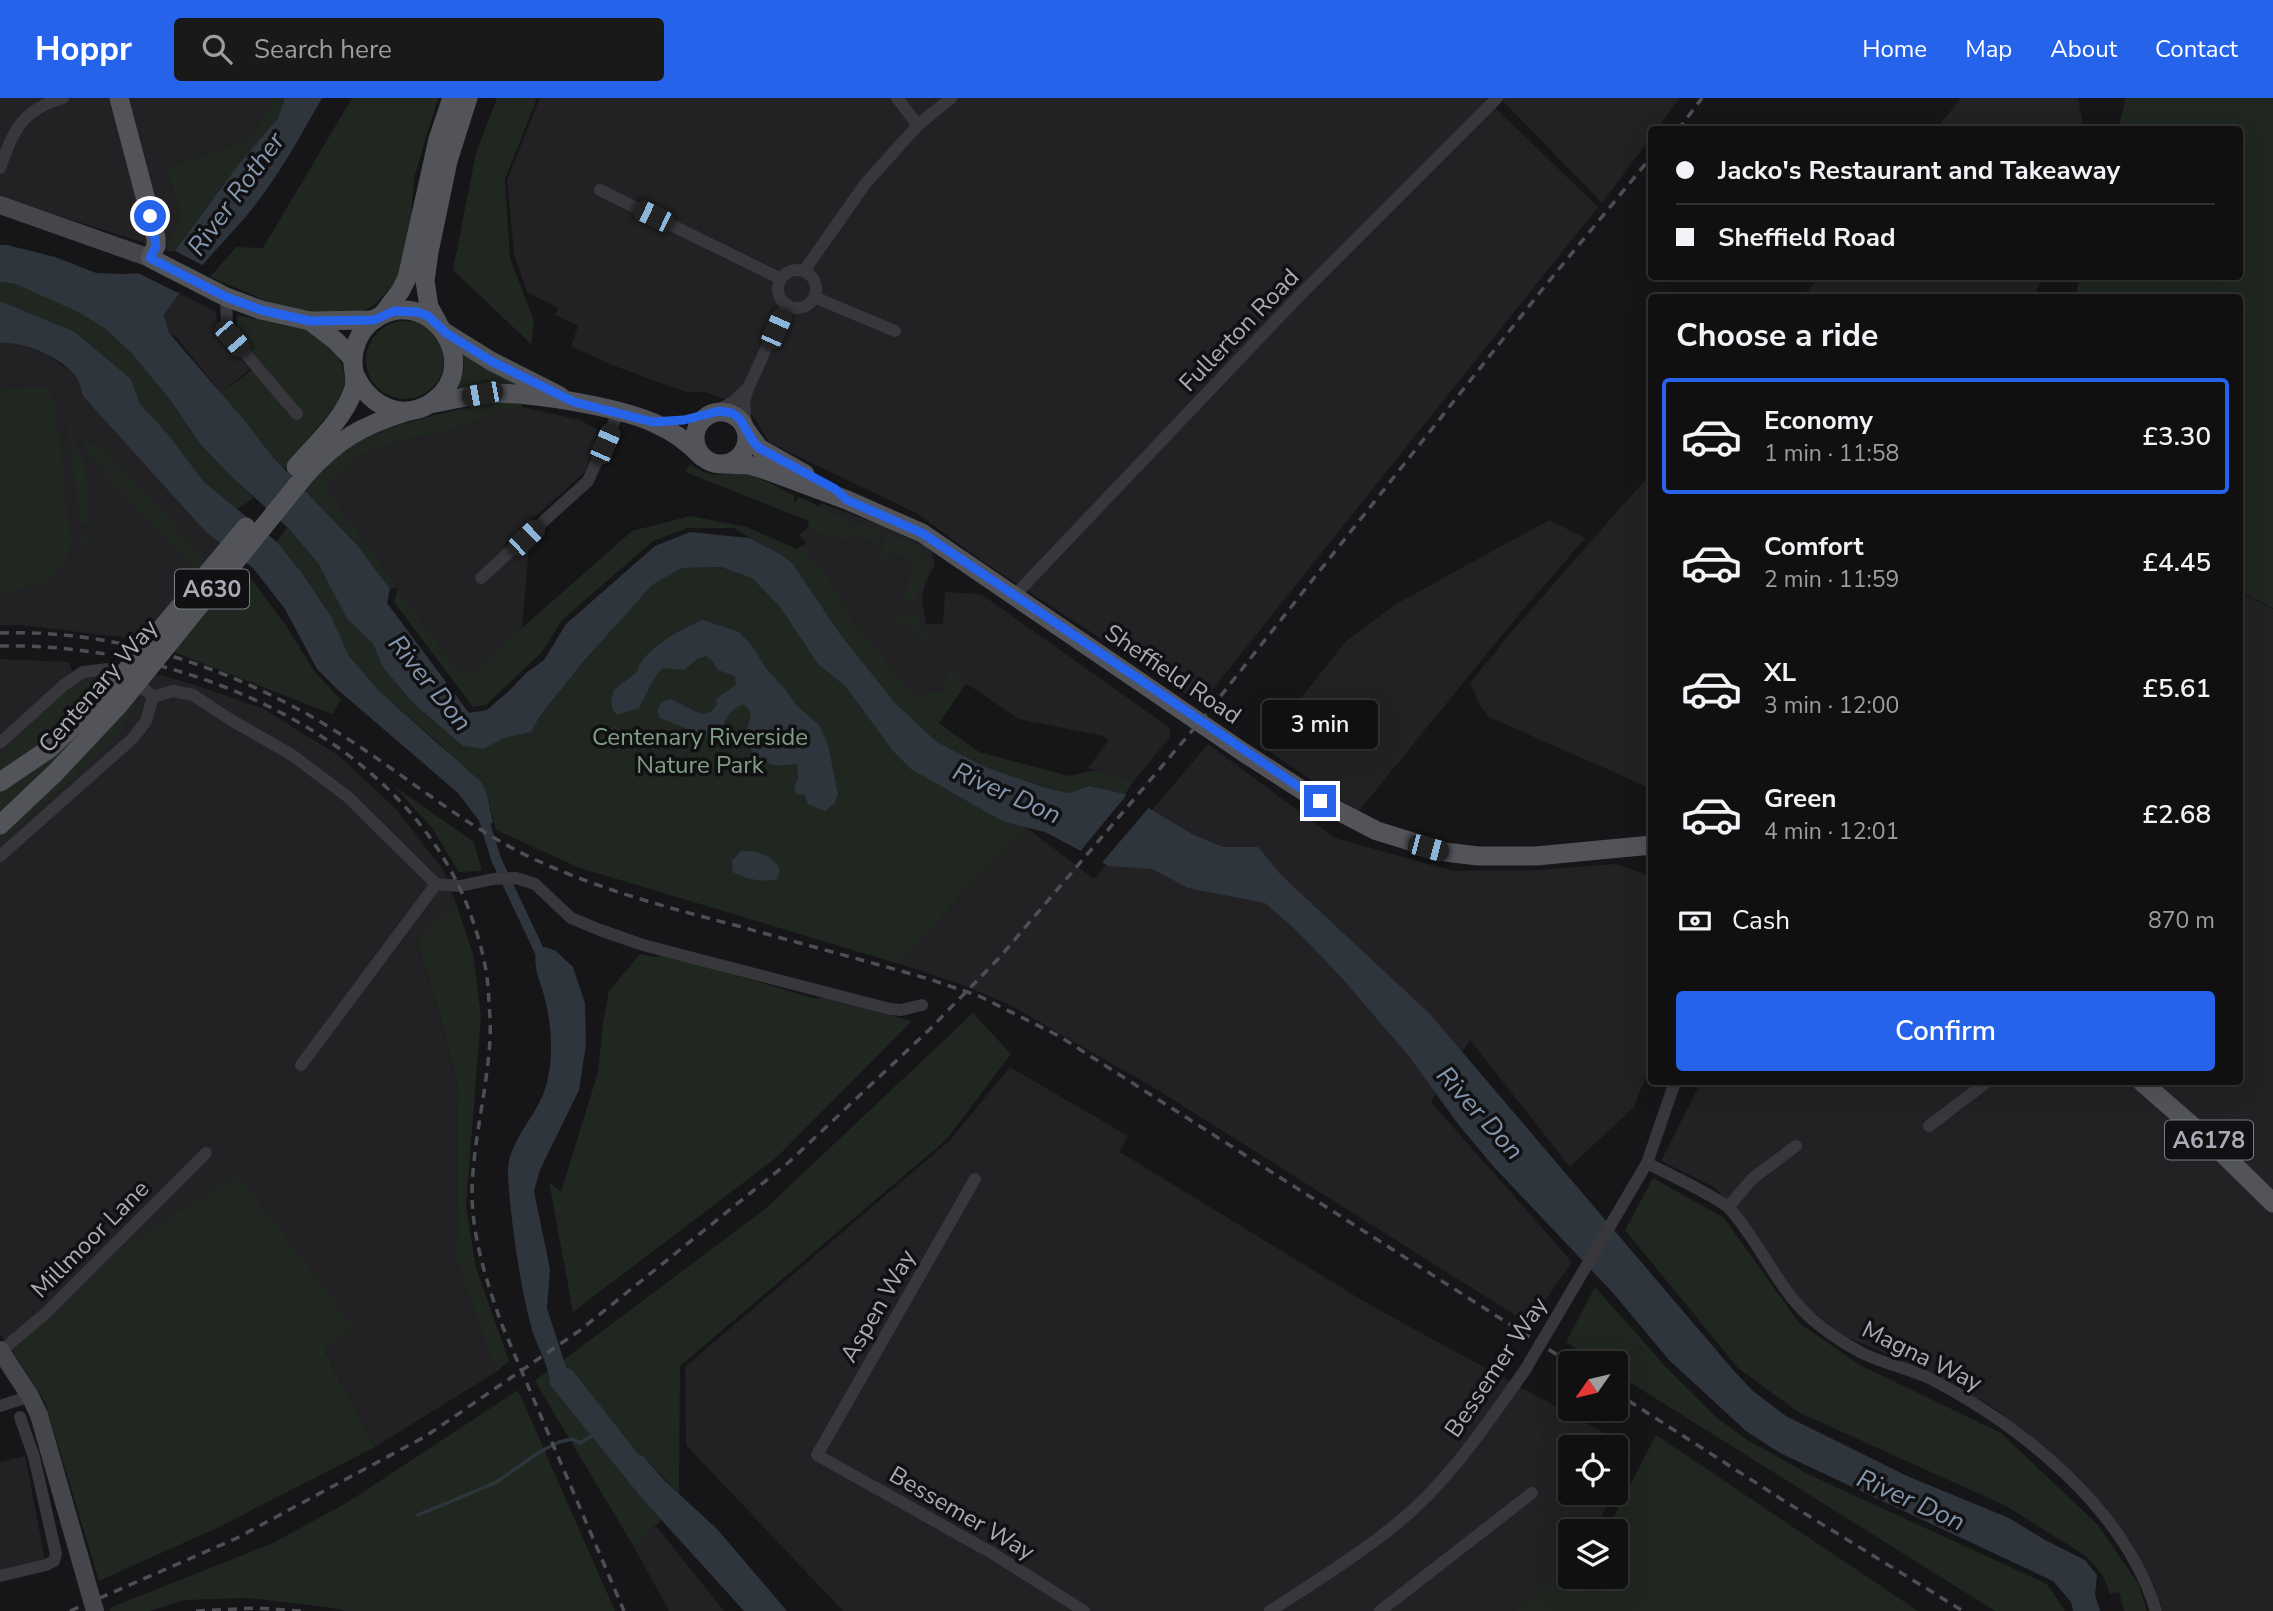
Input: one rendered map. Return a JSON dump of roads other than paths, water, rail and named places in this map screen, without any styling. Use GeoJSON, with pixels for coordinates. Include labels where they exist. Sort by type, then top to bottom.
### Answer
{"type":"FeatureCollection","features":[{"type":"Feature","properties":{"kind":"main road"},"geometry":{"type":"LineString","coordinates":[[119,98],[156,238],[153,260],[226,297],[261,310],[310,321],[378,317],[406,310],[428,316],[491,361],[574,402]]}},
{"type":"Feature","properties":{"kind":"main road","name":"A630"},"geometry":{"type":"LineString","coordinates":[[354,368],[359,337],[401,290],[407,278],[438,139],[452,98]]}},
{"type":"Feature","properties":{"kind":"main road"},"geometry":{"type":"LineString","coordinates":[[419,408],[439,398],[451,378],[454,355],[429,307],[425,281],[448,161],[468,98]]}},
{"type":"Feature","properties":{"kind":"main road"},"geometry":{"type":"LineString","coordinates":[[310,321],[336,341],[354,368],[368,397],[377,404],[398,411],[482,394],[505,393],[574,402],[653,422],[687,441],[702,457],[711,462],[725,464],[738,458],[747,439],[746,429],[732,413],[710,413],[684,420],[653,422]]}},
{"type":"Feature","properties":{"kind":"main road","name":"Centenary Way"},"geometry":{"type":"LineString","coordinates":[[0,825],[55,773],[301,470],[347,406],[354,390],[354,368]]}},
{"type":"Feature","properties":{"kind":"main road","name":"Centenary Way"},"geometry":{"type":"LineString","coordinates":[[301,470],[355,431],[419,408]]}},
{"type":"Feature","properties":{"kind":"main road"},"geometry":{"type":"LineString","coordinates":[[702,457],[697,450],[694,435],[696,427],[710,413]]}},
{"type":"Feature","properties":{"kind":"main road","name":"Sheffield Road"},"geometry":{"type":"LineString","coordinates":[[746,429],[759,448],[835,489],[847,500]]}},
{"type":"Feature","properties":{"kind":"main road","name":"Sheffield Road"},"geometry":{"type":"LineString","coordinates":[[725,464],[756,467],[847,500],[922,533],[1243,752],[1351,820],[1377,831],[1445,852],[1478,856],[1536,856],[1648,845]]}},
{"type":"Feature","properties":{"kind":"main road","name":"Centenary Way"},"geometry":{"type":"LineString","coordinates":[[0,782],[112,701]]}},
{"type":"Feature","properties":{"kind":"main road","name":"A6178"},"geometry":{"type":"LineString","coordinates":[[2145,1085],[2214,1145],[2273,1203]]}},
{"type":"Feature","properties":{"kind":"street"},"geometry":{"type":"LineString","coordinates":[[0,168],[15,129],[24,118],[46,103],[63,98]]}},
{"type":"Feature","properties":{"kind":"street"},"geometry":{"type":"LineString","coordinates":[[897,98],[918,125]]}},
{"type":"Feature","properties":{"kind":"street"},"geometry":{"type":"LineString","coordinates":[[804,271],[865,184],[918,125],[951,98]]}},
{"type":"Feature","properties":{"kind":"street","name":"Fullerton Road"},"geometry":{"type":"LineString","coordinates":[[1015,595],[1300,295],[1497,99]]}},
{"type":"Feature","properties":{"kind":"street"},"geometry":{"type":"LineString","coordinates":[[600,190],[781,279]]}},
{"type":"Feature","properties":{"kind":"street"},"geometry":{"type":"LineString","coordinates":[[0,205],[153,260]]}},
{"type":"Feature","properties":{"kind":"street"},"geometry":{"type":"LineString","coordinates":[[790,271],[804,271],[813,278],[816,287],[814,297],[803,307],[796,308],[787,304],[778,289],[781,279],[790,271]]}},
{"type":"Feature","properties":{"kind":"street"},"geometry":{"type":"LineString","coordinates":[[226,297],[227,324],[232,338],[297,414]]}},
{"type":"Feature","properties":{"kind":"street"},"geometry":{"type":"LineString","coordinates":[[814,297],[895,331]]}},
{"type":"Feature","properties":{"kind":"street"},"geometry":{"type":"LineString","coordinates":[[746,429],[744,402],[748,388],[787,304]]}},
{"type":"Feature","properties":{"kind":"street"},"geometry":{"type":"LineString","coordinates":[[710,413],[733,402],[748,388]]}},
{"type":"Feature","properties":{"kind":"street"},"geometry":{"type":"LineString","coordinates":[[481,578],[588,481],[618,413]]}},
{"type":"Feature","properties":{"kind":"street"},"geometry":{"type":"LineString","coordinates":[[0,743],[64,685],[83,672],[108,669],[128,674],[153,696]]}},
{"type":"Feature","properties":{"kind":"street"},"geometry":{"type":"LineString","coordinates":[[153,696],[173,691],[193,695],[292,755],[348,797],[436,884],[460,886],[498,878],[516,878],[535,884],[571,918],[643,945],[890,1009],[901,1010],[922,1004]]}},
{"type":"Feature","properties":{"kind":"street"},"geometry":{"type":"LineString","coordinates":[[0,856],[133,738],[146,722],[153,696]]}},
{"type":"Feature","properties":{"kind":"street"},"geometry":{"type":"LineString","coordinates":[[301,1065],[436,884]]}},
{"type":"Feature","properties":{"kind":"street","name":"Bessemer Way"},"geometry":{"type":"LineString","coordinates":[[1270,1611],[1395,1525],[1429,1493],[1479,1434],[1525,1370],[1647,1163],[1674,1085]]}},
{"type":"Feature","properties":{"kind":"street"},"geometry":{"type":"LineString","coordinates":[[1929,1126],[1983,1085]]}},
{"type":"Feature","properties":{"kind":"street"},"geometry":{"type":"LineString","coordinates":[[1728,1207],[1753,1178],[1796,1146]]}},
{"type":"Feature","properties":{"kind":"street","name":"Millmoor Lane"},"geometry":{"type":"LineString","coordinates":[[0,1351],[46,1313],[206,1153]]}},
{"type":"Feature","properties":{"kind":"street","name":"Magna Way"},"geometry":{"type":"LineString","coordinates":[[1647,1163],[1728,1207],[1795,1302],[1814,1321],[1863,1353],[1930,1378],[2006,1424],[2066,1476],[2091,1502],[2136,1563],[2149,1588],[2156,1611]]}},
{"type":"Feature","properties":{"kind":"street","name":"Aspen Way"},"geometry":{"type":"LineString","coordinates":[[817,1455],[975,1179]]}},
{"type":"Feature","properties":{"kind":"street"},"geometry":{"type":"LineString","coordinates":[[0,1351],[30,1396],[39,1415],[95,1611]]}},
{"type":"Feature","properties":{"kind":"street"},"geometry":{"type":"LineString","coordinates":[[0,1406],[30,1396]]}},
{"type":"Feature","properties":{"kind":"street"},"geometry":{"type":"LineString","coordinates":[[0,1576],[46,1565],[54,1561],[56,1554],[34,1457],[20,1418]]}},
{"type":"Feature","properties":{"kind":"street","name":"Bessemer Way"},"geometry":{"type":"LineString","coordinates":[[817,1455],[992,1553],[1084,1611]]}},
{"type":"Feature","properties":{"kind":"street"},"geometry":{"type":"LineString","coordinates":[[1380,1611],[1532,1493]]}},
{"type":"Feature","properties":{"kind":"water"},"geometry":{"type":"Polygon","coordinates":[[[285,98],[322,98],[286,161],[265,191],[164,315],[169,333],[274,458],[358,546],[390,589],[387,603],[469,713],[487,710],[544,660],[566,624],[655,546],[690,532],[749,538],[780,554],[793,564],[840,634],[896,704],[937,742],[983,766],[1046,788],[1069,793],[1089,786],[1125,794],[1192,834],[1223,847],[1258,847],[1281,875],[1430,1014],[1753,1391],[1786,1416],[1907,1476],[2009,1518],[2085,1560],[2097,1575],[2095,1595],[2100,1611],[2073,1611],[2071,1602],[2053,1581],[1780,1453],[1746,1431],[1669,1360],[1614,1294],[1493,1166],[1458,1124],[1408,1055],[1341,977],[1297,931],[1265,903],[1188,888],[1152,869],[1109,866],[1045,832],[1004,822],[911,769],[892,750],[846,687],[818,664],[780,607],[752,578],[721,567],[682,568],[652,585],[583,662],[540,716],[531,732],[504,738],[483,749],[463,746],[412,702],[382,666],[373,644],[347,619],[318,563],[287,527],[201,445],[168,397],[133,355],[107,330],[78,312],[15,284],[0,282],[0,245],[55,257],[96,273],[150,273],[175,251],[238,165],[278,118],[285,98]]]}},
{"type":"Feature","properties":{"kind":"water"},"geometry":{"type":"Polygon","coordinates":[[[0,301],[75,332],[131,379],[140,404],[168,434],[204,482],[277,542],[302,573],[332,618],[349,656],[379,691],[481,782],[487,794],[493,823],[483,826],[458,793],[317,669],[285,609],[253,568],[206,532],[83,396],[79,382],[68,368],[40,351],[0,343],[0,301]]]}},
{"type":"Feature","properties":{"kind":"water"},"geometry":{"type":"Polygon","coordinates":[[[703,620],[739,632],[796,705],[819,725],[828,745],[838,794],[834,804],[825,811],[808,804],[805,795],[796,794],[794,787],[798,779],[797,764],[769,764],[750,749],[746,733],[750,711],[744,704],[733,710],[712,739],[660,718],[657,712],[661,703],[670,699],[701,714],[711,712],[717,705],[716,699],[736,685],[735,676],[718,670],[706,656],[697,659],[684,670],[663,668],[653,680],[639,708],[617,715],[613,710],[611,700],[614,690],[637,672],[646,656],[674,634],[703,620]]]}},
{"type":"Feature","properties":{"kind":"water"},"geometry":{"type":"Polygon","coordinates":[[[741,851],[759,853],[773,860],[780,870],[777,879],[755,880],[733,872],[732,861],[741,851]]]}},
{"type":"Feature","properties":{"kind":"water"},"geometry":{"type":"Polygon","coordinates":[[[545,947],[556,951],[573,967],[585,1003],[586,1045],[579,1090],[540,1170],[534,1191],[550,1269],[547,1308],[566,1367],[573,1371],[638,1454],[717,1529],[787,1611],[744,1611],[646,1503],[550,1385],[532,1330],[524,1294],[508,1177],[511,1153],[541,1100],[550,1067],[549,1021],[536,965],[536,953],[545,947]]]}},
{"type":"Feature","properties":{"kind":"waterway"},"geometry":{"type":"LineString","coordinates":[[482,813],[496,859],[545,963]]}},
{"type":"Feature","properties":{"kind":"waterway"},"geometry":{"type":"LineString","coordinates":[[418,1515],[495,1483],[541,1451],[559,1442],[572,1439],[580,1443],[593,1435]]}},
{"type":"Feature","properties":{"kind":"railway"},"geometry":{"type":"LineString","coordinates":[[1681,126],[1702,98]]}},
{"type":"Feature","properties":{"kind":"railway"},"geometry":{"type":"LineString","coordinates":[[70,1611],[237,1538],[426,1436],[579,1331],[789,1162],[930,1029],[1000,957],[1208,712],[1545,286],[1648,161]]}},
{"type":"Feature","properties":{"kind":"railway"},"geometry":{"type":"LineString","coordinates":[[0,633],[91,638],[136,647],[223,674],[306,713],[486,833],[561,871],[661,905],[908,973],[979,996],[1059,1036],[1558,1355]]}},
{"type":"Feature","properties":{"kind":"railway"},"geometry":{"type":"LineString","coordinates":[[0,646],[69,649],[139,661],[209,681],[276,710],[338,748],[392,794],[437,848],[469,910],[487,977],[490,1040],[472,1192],[481,1260],[502,1325],[624,1611]]}},
{"type":"Feature","properties":{"kind":"railway"},"geometry":{"type":"LineString","coordinates":[[1628,1400],[1963,1611]]}},
{"type":"Feature","properties":{"kind":"railway"},"geometry":{"type":"LineString","coordinates":[[196,1611],[256,1608],[301,1611]]}},
{"type":"Feature","properties":{"kind":"water label","name":"River Rother"},"geometry":{"type":"Point","coordinates":[236,194]}},
{"type":"Feature","properties":{"kind":"water label","name":"River Don"},"geometry":{"type":"Point","coordinates":[430,683]}},
{"type":"Feature","properties":{"kind":"water label","name":"River Don"},"geometry":{"type":"Point","coordinates":[1007,793]}},
{"type":"Feature","properties":{"kind":"water label","name":"River Don"},"geometry":{"type":"Point","coordinates":[1480,1113]}},
{"type":"Feature","properties":{"kind":"water label","name":"River Don"},"geometry":{"type":"Point","coordinates":[1911,1500]}},
{"type":"Feature","properties":{"kind":"park label","name":"Centenary Riverside Nature Park"},"geometry":{"type":"Point","coordinates":[700,751]}}]}
